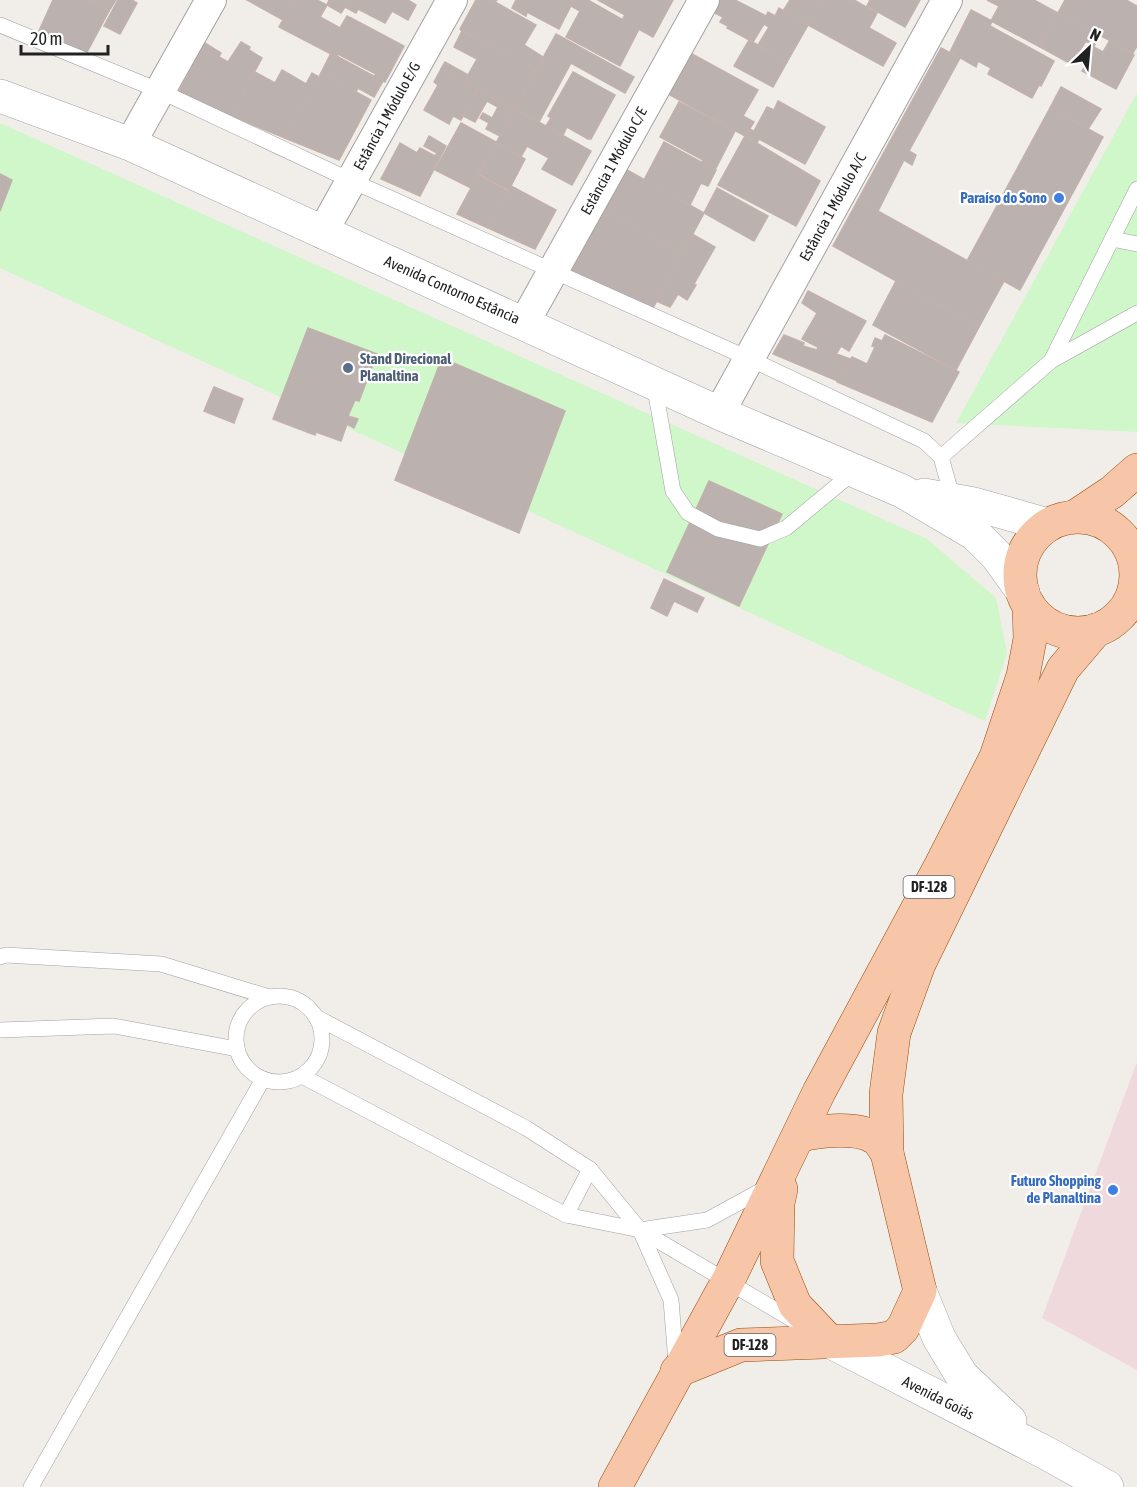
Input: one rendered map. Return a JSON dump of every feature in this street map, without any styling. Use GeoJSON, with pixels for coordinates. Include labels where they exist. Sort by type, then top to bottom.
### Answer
{"type":"FeatureCollection","features":[{"type":"Feature","properties":{"kind":"main road","name":"DF-128"},"geometry":{"type":"LineString","coordinates":[[615,1487],[677,1371],[729,1281],[819,1092],[941,865],[996,757],[1023,676],[1029,639],[1026,599],[1020,577],[1024,555],[1036,535],[1112,492],[1137,470]]}},
{"type":"Feature","properties":{"kind":"main road","name":"DF-128"},"geometry":{"type":"LineString","coordinates":[[677,1371],[741,1345],[878,1340],[894,1336],[903,1328],[920,1291],[887,1154],[886,1094],[894,1033],[919,964],[1063,669],[1096,630],[1110,624],[1126,608],[1136,588],[1137,572],[1134,558],[1128,544],[1118,532],[1106,523],[1091,518],[1062,521]]}},
{"type":"Feature","properties":{"kind":"main road"},"geometry":{"type":"LineString","coordinates":[[1026,599],[1045,622],[1066,632],[1081,633],[1096,630]]}},
{"type":"Feature","properties":{"kind":"main road"},"geometry":{"type":"LineString","coordinates":[[829,1341],[795,1305],[777,1261],[778,1203],[795,1145],[824,1130],[852,1131],[875,1138],[887,1154]]}},
{"type":"Feature","properties":{"kind":"street"},"geometry":{"type":"LineString","coordinates":[[130,144],[211,0]]}},
{"type":"Feature","properties":{"kind":"street","name":"Estância 1 Módulo E/G"},"geometry":{"type":"LineString","coordinates":[[322,233],[452,0]]}},
{"type":"Feature","properties":{"kind":"street","name":"Estância 1 Módulo C/E"},"geometry":{"type":"LineString","coordinates":[[524,323],[704,0]]}},
{"type":"Feature","properties":{"kind":"street","name":"Estância 1 Módulo A/C"},"geometry":{"type":"LineString","coordinates":[[719,412],[946,0]]}},
{"type":"Feature","properties":{"kind":"street","name":"Avenida Contorno Estância"},"geometry":{"type":"LineString","coordinates":[[0,96],[130,144],[654,383],[902,491],[975,534],[997,556],[1026,599]]}},
{"type":"Feature","properties":{"kind":"street","name":"Avenida Contorno Estância"},"geometry":{"type":"LineString","coordinates":[[902,491],[1062,521]]}},
{"type":"Feature","properties":{"kind":"street","name":"Avenida Goiás"},"geometry":{"type":"LineString","coordinates":[[920,1291],[939,1338],[962,1376],[986,1401],[1048,1454]]}},
{"type":"Feature","properties":{"kind":"street","name":"Avenida Goiás"},"geometry":{"type":"LineString","coordinates":[[829,1341],[1107,1487]]}},
{"type":"Feature","properties":{"kind":"lane"},"geometry":{"type":"LineString","coordinates":[[0,25],[160,91],[352,181],[750,359],[924,441],[941,457],[953,500]]}},
{"type":"Feature","properties":{"kind":"lane"},"geometry":{"type":"LineString","coordinates":[[1052,361],[1137,189]]}},
{"type":"Feature","properties":{"kind":"lane"},"geometry":{"type":"LineString","coordinates":[[1112,239],[1137,244]]}},
{"type":"Feature","properties":{"kind":"lane"},"geometry":{"type":"LineString","coordinates":[[941,457],[1052,361],[1137,313]]}},
{"type":"Feature","properties":{"kind":"lane"},"geometry":{"type":"LineString","coordinates":[[654,383],[673,491],[688,513],[718,529],[760,539],[786,528],[856,470]]}},
{"type":"Feature","properties":{"kind":"lane"},"geometry":{"type":"LineString","coordinates":[[0,957],[6,955],[161,964],[269,997]]}},
{"type":"Feature","properties":{"kind":"lane"},"geometry":{"type":"LineString","coordinates":[[282,996],[296,999],[307,1006],[316,1017],[321,1029],[322,1043],[319,1056],[302,1076],[289,1081],[276,1082],[251,1071],[242,1061],[237,1048],[236,1035],[243,1016],[256,1002],[269,997],[282,996]]}},
{"type":"Feature","properties":{"kind":"lane"},"geometry":{"type":"LineString","coordinates":[[316,1017],[526,1128],[590,1169],[640,1230],[670,1300],[677,1371]]}},
{"type":"Feature","properties":{"kind":"lane"},"geometry":{"type":"LineString","coordinates":[[0,1030],[114,1026],[237,1048]]}},
{"type":"Feature","properties":{"kind":"lane"},"geometry":{"type":"LineString","coordinates":[[302,1076],[566,1215],[640,1230],[829,1341]]}},
{"type":"Feature","properties":{"kind":"lane"},"geometry":{"type":"LineString","coordinates":[[31,1487],[263,1078]]}},
{"type":"Feature","properties":{"kind":"lane"},"geometry":{"type":"LineString","coordinates":[[640,1230],[707,1220],[762,1190],[795,1145]]}},
{"type":"Feature","properties":{"kind":"lane"},"geometry":{"type":"LineString","coordinates":[[566,1215],[590,1169]]}},
{"type":"Feature","properties":{"kind":"shaded area","name":"Futuro Shopping de Planaltina"},"geometry":{"type":"Polygon","coordinates":[[[1137,1062],[1137,1370],[1042,1318],[1137,1062]]]}},
{"type":"Feature","properties":{"kind":"green space"},"geometry":{"type":"Polygon","coordinates":[[[1137,93],[1137,432],[956,423],[1137,93]]]}},
{"type":"Feature","properties":{"kind":"green space"},"geometry":{"type":"Polygon","coordinates":[[[0,123],[927,539],[996,598],[1007,653],[985,721],[0,268],[0,123]]]}},
{"type":"Feature","properties":{"kind":"building"},"geometry":{"type":"Polygon","coordinates":[[[53,0],[88,0],[109,11],[86,54],[38,33],[53,0]]]}},
{"type":"Feature","properties":{"kind":"building"},"geometry":{"type":"Polygon","coordinates":[[[88,0],[116,0],[109,11],[88,0]]]}},
{"type":"Feature","properties":{"kind":"building"},"geometry":{"type":"Polygon","coordinates":[[[118,0],[132,0],[137,3],[120,34],[104,26],[118,0]]]}},
{"type":"Feature","properties":{"kind":"building"},"geometry":{"type":"Polygon","coordinates":[[[247,0],[294,0],[283,20],[247,0]]]}},
{"type":"Feature","properties":{"kind":"building"},"geometry":{"type":"Polygon","coordinates":[[[294,0],[317,0],[327,5],[320,17],[340,28],[347,16],[351,18],[331,54],[279,27],[294,0]]]}},
{"type":"Feature","properties":{"kind":"building"},"geometry":{"type":"Polygon","coordinates":[[[329,0],[408,0],[416,5],[408,20],[392,11],[385,23],[358,9],[356,13],[345,7],[341,13],[327,5],[329,0]]]}},
{"type":"Feature","properties":{"kind":"building"},"geometry":{"type":"Polygon","coordinates":[[[476,0],[497,0],[495,2],[536,25],[524,45],[543,57],[536,70],[460,29],[476,0]]]}},
{"type":"Feature","properties":{"kind":"building"},"geometry":{"type":"Polygon","coordinates":[[[516,0],[574,0],[559,29],[527,12],[526,16],[512,8],[516,0]]]}},
{"type":"Feature","properties":{"kind":"building"},"geometry":{"type":"Polygon","coordinates":[[[574,0],[588,0],[639,29],[620,66],[566,37],[580,11],[571,6],[574,0]]]}},
{"type":"Feature","properties":{"kind":"building"},"geometry":{"type":"Polygon","coordinates":[[[598,0],[673,0],[653,37],[622,20],[625,15],[598,0]]]}},
{"type":"Feature","properties":{"kind":"building"},"geometry":{"type":"Polygon","coordinates":[[[720,0],[735,0],[766,16],[768,12],[775,16],[779,8],[808,25],[787,62],[758,45],[769,27],[764,24],[753,42],[720,22],[723,17],[713,12],[720,0]]]}},
{"type":"Feature","properties":{"kind":"building"},"geometry":{"type":"Polygon","coordinates":[[[790,0],[821,0],[808,25],[783,11],[790,0]]]}},
{"type":"Feature","properties":{"kind":"building"},"geometry":{"type":"Polygon","coordinates":[[[821,0],[854,0],[877,13],[869,28],[896,43],[883,66],[808,25],[821,0]]]}},
{"type":"Feature","properties":{"kind":"building"},"geometry":{"type":"Polygon","coordinates":[[[870,0],[920,0],[905,27],[867,6],[870,0]]]}},
{"type":"Feature","properties":{"kind":"building"},"geometry":{"type":"Polygon","coordinates":[[[987,0],[1034,0],[1058,13],[1040,47],[991,21],[999,6],[987,0]]]}},
{"type":"Feature","properties":{"kind":"building"},"geometry":{"type":"Polygon","coordinates":[[[1065,0],[1126,0],[1137,6],[1137,46],[1133,53],[1058,13],[1065,0]]]}},
{"type":"Feature","properties":{"kind":"building"},"geometry":{"type":"Polygon","coordinates":[[[971,10],[992,21],[990,26],[1054,61],[1032,98],[988,74],[991,68],[978,61],[976,67],[950,52],[971,10]]]}},
{"type":"Feature","properties":{"kind":"building"},"geometry":{"type":"Polygon","coordinates":[[[1058,13],[1101,35],[1094,46],[1086,41],[1071,64],[1040,47],[1058,13]]]}},
{"type":"Feature","properties":{"kind":"building"},"geometry":{"type":"Polygon","coordinates":[[[351,18],[404,46],[385,82],[374,76],[376,74],[338,54],[337,56],[331,53],[351,18]]]}},
{"type":"Feature","properties":{"kind":"building"},"geometry":{"type":"Polygon","coordinates":[[[462,31],[536,70],[515,109],[441,69],[445,62],[468,75],[477,59],[454,47],[462,31]]]}},
{"type":"Feature","properties":{"kind":"building"},"geometry":{"type":"Polygon","coordinates":[[[556,34],[634,77],[625,93],[571,63],[539,122],[515,109],[556,34]]]}},
{"type":"Feature","properties":{"kind":"building"},"geometry":{"type":"Polygon","coordinates":[[[749,40],[787,62],[773,87],[734,66],[749,40]]]}},
{"type":"Feature","properties":{"kind":"building"},"geometry":{"type":"Polygon","coordinates":[[[1110,40],[1134,55],[1116,89],[1082,71],[1085,66],[1082,64],[1092,46],[1103,52],[1110,40]]]}},
{"type":"Feature","properties":{"kind":"building"},"geometry":{"type":"Polygon","coordinates":[[[241,42],[262,58],[231,116],[177,95],[205,43],[221,53],[219,57],[228,62],[241,42]]]}},
{"type":"Feature","properties":{"kind":"building"},"geometry":{"type":"Polygon","coordinates":[[[941,48],[960,58],[909,151],[916,155],[912,165],[904,160],[878,211],[858,200],[941,48]]]}},
{"type":"Feature","properties":{"kind":"building"},"geometry":{"type":"Polygon","coordinates":[[[331,53],[383,81],[374,97],[358,88],[356,92],[321,73],[331,53]]]}},
{"type":"Feature","properties":{"kind":"building"},"geometry":{"type":"Polygon","coordinates":[[[692,54],[758,90],[743,116],[754,122],[745,136],[670,95],[692,54]]]}},
{"type":"Feature","properties":{"kind":"building"},"geometry":{"type":"Polygon","coordinates":[[[441,69],[478,89],[461,120],[453,116],[449,124],[424,110],[438,85],[434,82],[441,69]]]}},
{"type":"Feature","properties":{"kind":"building"},"geometry":{"type":"Polygon","coordinates":[[[282,70],[306,84],[312,73],[319,77],[285,138],[231,116],[255,72],[275,83],[282,70]]]}},
{"type":"Feature","properties":{"kind":"building"},"geometry":{"type":"Polygon","coordinates":[[[573,72],[615,95],[591,139],[567,127],[563,135],[546,126],[551,118],[548,116],[573,72]]]}},
{"type":"Feature","properties":{"kind":"building"},"geometry":{"type":"Polygon","coordinates":[[[321,73],[371,100],[339,160],[285,138],[321,73]]]}},
{"type":"Feature","properties":{"kind":"building"},"geometry":{"type":"Polygon","coordinates":[[[1061,87],[1101,109],[1088,129],[1050,108],[1061,87]]]}},
{"type":"Feature","properties":{"kind":"building"},"geometry":{"type":"Polygon","coordinates":[[[478,89],[515,109],[500,136],[486,129],[489,123],[480,118],[483,113],[492,118],[498,107],[487,101],[475,122],[463,116],[478,89]]]}},
{"type":"Feature","properties":{"kind":"building"},"geometry":{"type":"Polygon","coordinates":[[[778,101],[825,127],[805,164],[759,139],[757,143],[745,136],[749,129],[754,131],[767,107],[774,110],[778,101]]]}},
{"type":"Feature","properties":{"kind":"building"},"geometry":{"type":"Polygon","coordinates":[[[679,102],[735,131],[715,170],[702,162],[703,160],[660,137],[679,102]]]}},
{"type":"Feature","properties":{"kind":"building"},"geometry":{"type":"Polygon","coordinates":[[[1050,108],[1103,137],[1020,290],[967,261],[1050,108]]]}},
{"type":"Feature","properties":{"kind":"building"},"geometry":{"type":"Polygon","coordinates":[[[515,109],[591,151],[572,185],[542,169],[549,158],[527,146],[521,157],[496,143],[515,109]]]}},
{"type":"Feature","properties":{"kind":"building"},"geometry":{"type":"Polygon","coordinates":[[[461,123],[496,142],[471,188],[435,170],[461,123]]]}},
{"type":"Feature","properties":{"kind":"building"},"geometry":{"type":"Polygon","coordinates":[[[429,136],[446,146],[420,196],[381,179],[400,143],[417,153],[420,148],[435,156],[437,153],[424,146],[429,136]]]}},
{"type":"Feature","properties":{"kind":"building"},"geometry":{"type":"Polygon","coordinates":[[[745,136],[820,181],[796,226],[718,185],[745,136]]]}},
{"type":"Feature","properties":{"kind":"building"},"geometry":{"type":"Polygon","coordinates":[[[664,142],[716,170],[708,186],[701,183],[690,205],[644,180],[664,142]]]}},
{"type":"Feature","properties":{"kind":"building"},"geometry":{"type":"Polygon","coordinates":[[[496,143],[525,159],[511,186],[556,210],[535,249],[488,228],[509,190],[479,174],[496,143]]]}},
{"type":"Feature","properties":{"kind":"building"},"geometry":{"type":"Polygon","coordinates":[[[627,170],[704,213],[682,254],[605,210],[627,170]]]}},
{"type":"Feature","properties":{"kind":"building"},"geometry":{"type":"Polygon","coordinates":[[[0,174],[12,180],[0,211],[0,174]]]}},
{"type":"Feature","properties":{"kind":"building"},"geometry":{"type":"Polygon","coordinates":[[[478,175],[508,191],[488,228],[457,214],[478,175]]]}},
{"type":"Feature","properties":{"kind":"building"},"geometry":{"type":"Polygon","coordinates":[[[717,188],[768,216],[754,241],[704,213],[717,188]]]}},
{"type":"Feature","properties":{"kind":"building"},"geometry":{"type":"Polygon","coordinates":[[[858,200],[1004,281],[979,327],[833,246],[858,200]]]}},
{"type":"Feature","properties":{"kind":"building"},"geometry":{"type":"Polygon","coordinates":[[[605,210],[682,254],[653,308],[572,271],[605,210]]]}},
{"type":"Feature","properties":{"kind":"building"},"geometry":{"type":"Polygon","coordinates":[[[692,234],[715,247],[687,300],[678,294],[670,307],[656,301],[692,234]]]}},
{"type":"Feature","properties":{"kind":"building"},"geometry":{"type":"Polygon","coordinates":[[[896,281],[979,327],[956,370],[873,325],[896,281]]]}},
{"type":"Feature","properties":{"kind":"building"},"geometry":{"type":"Polygon","coordinates":[[[808,291],[866,321],[849,351],[841,346],[835,356],[802,339],[817,313],[802,303],[808,291]]]}},
{"type":"Feature","properties":{"kind":"building"},"geometry":{"type":"Polygon","coordinates":[[[308,328],[377,354],[359,401],[355,400],[348,416],[358,419],[354,428],[347,424],[341,441],[316,432],[315,435],[273,419],[308,328]]]}},
{"type":"Feature","properties":{"kind":"building"},"geometry":{"type":"Polygon","coordinates":[[[784,335],[804,343],[803,346],[817,350],[818,347],[835,356],[837,354],[850,359],[840,382],[773,354],[784,335]]]}},
{"type":"Feature","properties":{"kind":"building"},"geometry":{"type":"Polygon","coordinates":[[[885,335],[959,372],[932,422],[837,382],[852,357],[867,364],[875,347],[872,346],[875,338],[882,341],[885,335]]]}},
{"type":"Feature","properties":{"kind":"building"},"geometry":{"type":"Polygon","coordinates":[[[442,358],[565,411],[519,533],[395,480],[442,358]]]}},
{"type":"Feature","properties":{"kind":"building"},"geometry":{"type":"Polygon","coordinates":[[[214,387],[243,399],[234,423],[204,411],[214,387]]]}},
{"type":"Feature","properties":{"kind":"building"},"geometry":{"type":"Polygon","coordinates":[[[709,481],[782,514],[739,606],[667,572],[709,481]]]}},
{"type":"Feature","properties":{"kind":"building"},"geometry":{"type":"Polygon","coordinates":[[[664,579],[704,598],[697,612],[674,601],[667,616],[651,608],[664,579]]]}},
{"type":"Feature","properties":{"kind":"place","name":"Paraíso do Sono"},"geometry":{"type":"Point","coordinates":[1059,198]}},
{"type":"Feature","properties":{"kind":"place","name":"Stand Direcional Planaltina"},"geometry":{"type":"Point","coordinates":[348,368]}},
{"type":"Feature","properties":{"kind":"place","name":"Futuro Shopping de Planaltina"},"geometry":{"type":"Point","coordinates":[1113,1190]}}]}
